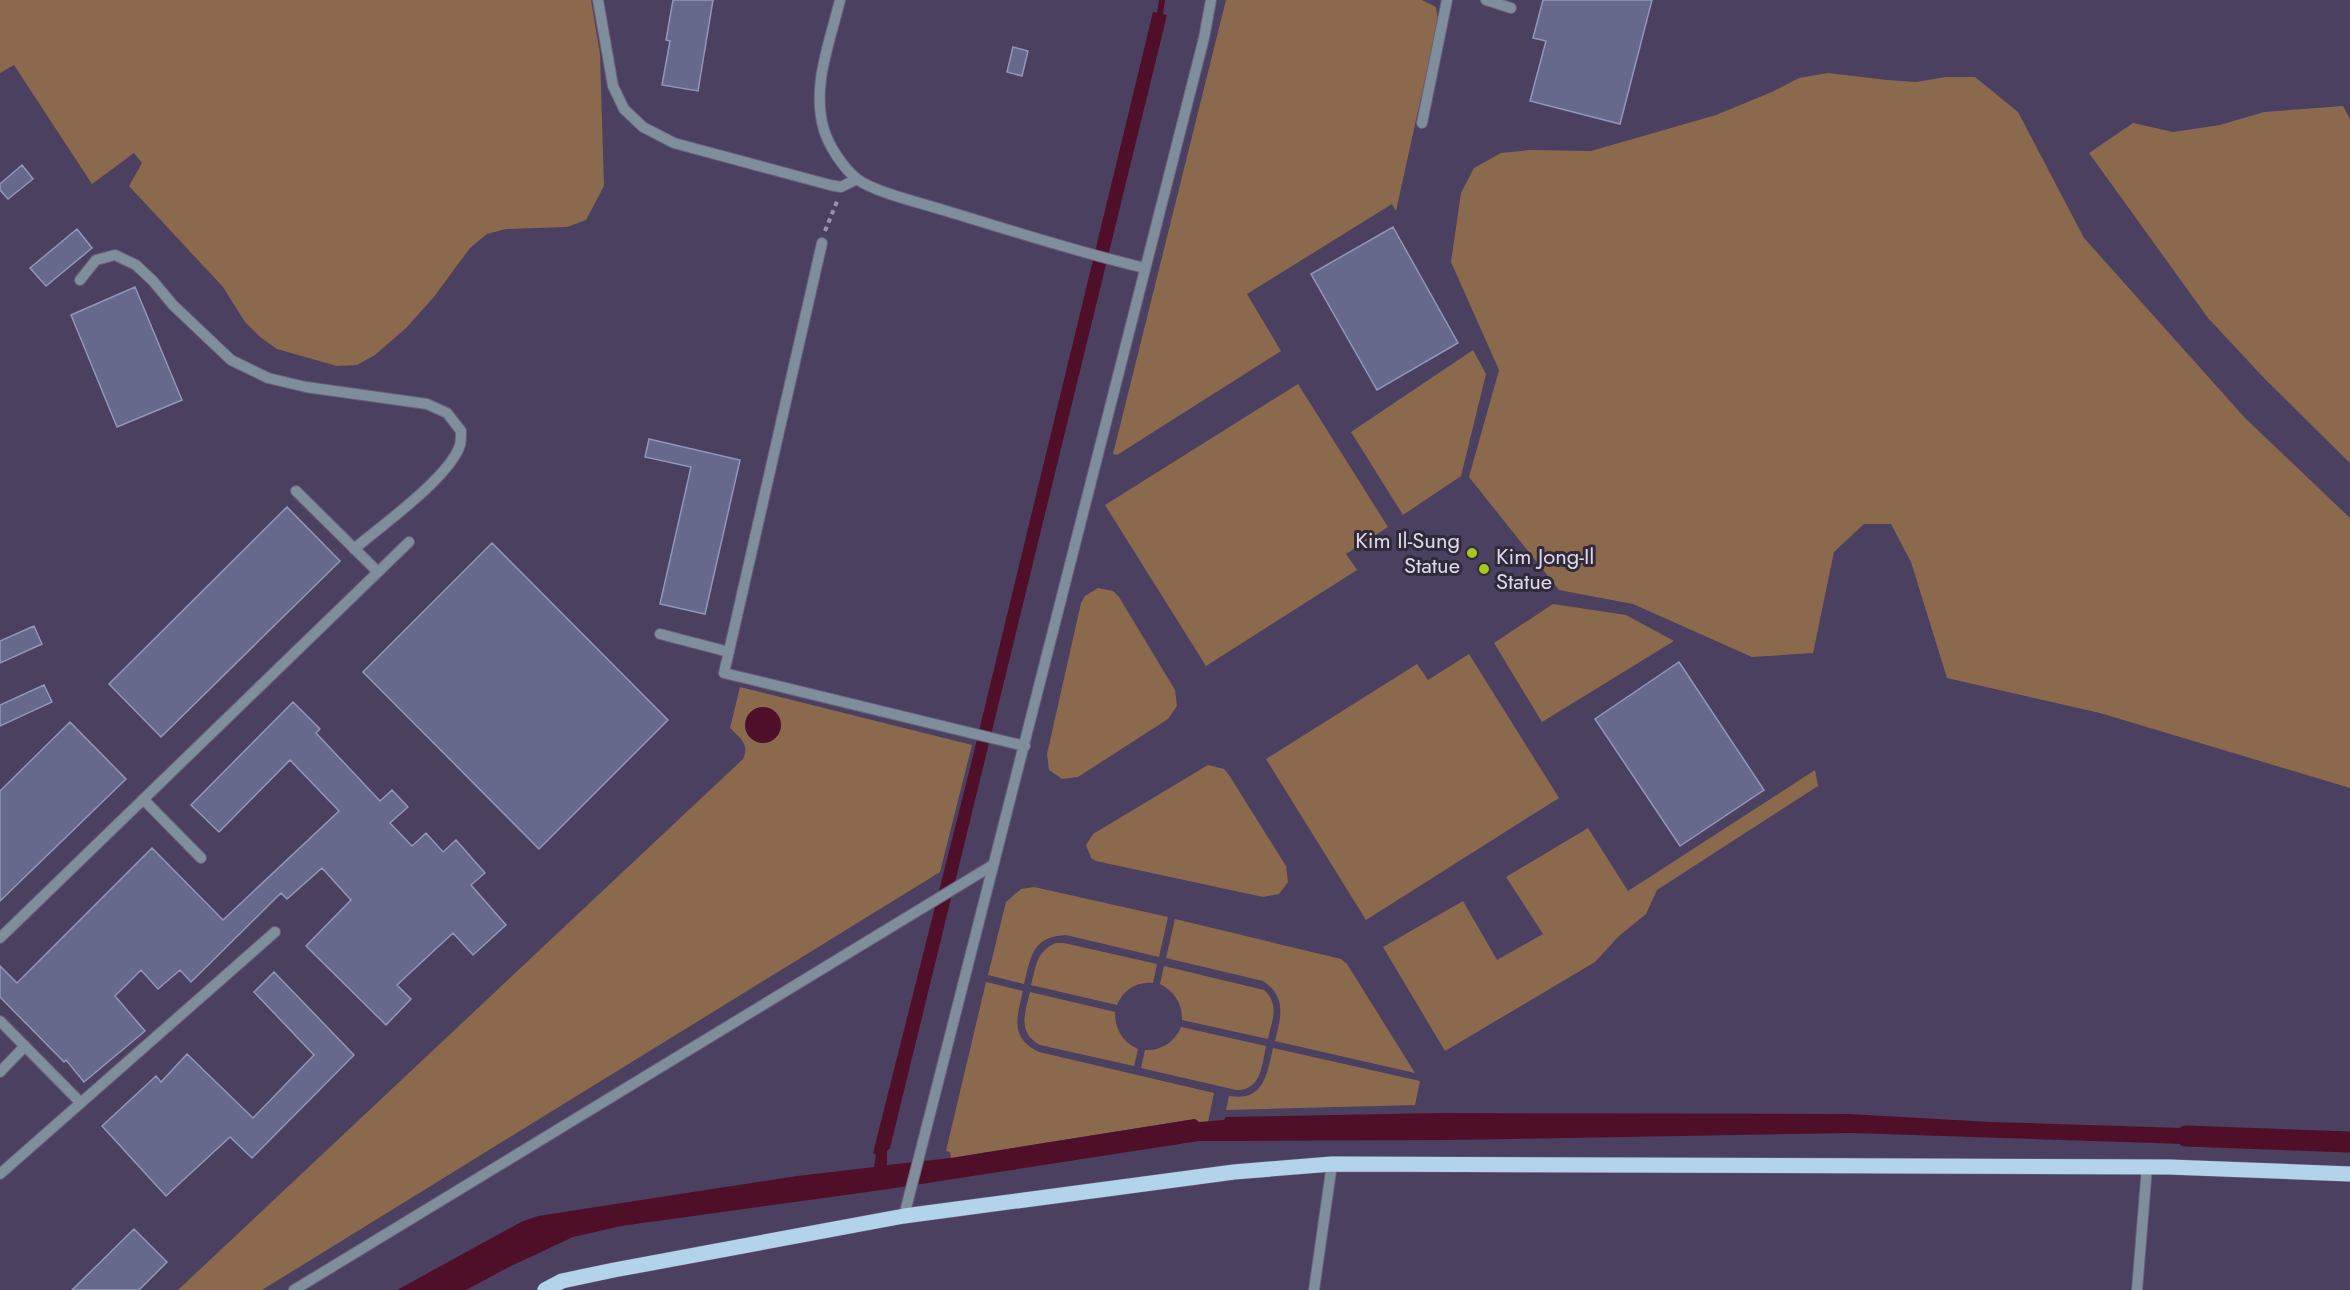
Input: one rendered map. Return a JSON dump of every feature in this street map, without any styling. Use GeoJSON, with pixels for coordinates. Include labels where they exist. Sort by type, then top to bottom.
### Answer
{"type":"FeatureCollection","features":[{"type":"Feature","properties":{"kind":"main road"},"geometry":{"type":"LineString","coordinates":[[545,1290],[562,1281],[614,1270],[904,1216],[1234,1172],[1332,1164],[2147,1167],[2350,1174]]}},
{"type":"Feature","properties":{"kind":"street"},"geometry":{"type":"LineString","coordinates":[[598,0],[613,86],[624,109],[644,127],[674,143],[841,187],[857,179]]}},
{"type":"Feature","properties":{"kind":"street"},"geometry":{"type":"LineString","coordinates":[[840,0],[821,76],[819,102],[824,131],[839,159],[857,179],[894,195],[1094,256],[1145,268]]}},
{"type":"Feature","properties":{"kind":"street"},"geometry":{"type":"LineString","coordinates":[[904,1216],[1204,38],[1211,0]]}},
{"type":"Feature","properties":{"kind":"street"},"geometry":{"type":"LineString","coordinates":[[1422,123],[1448,0]]}},
{"type":"Feature","properties":{"kind":"street"},"geometry":{"type":"LineString","coordinates":[[1485,0],[1510,8]]}},
{"type":"Feature","properties":{"kind":"street"},"geometry":{"type":"LineString","coordinates":[[822,243],[724,673],[1025,746]]}},
{"type":"Feature","properties":{"kind":"street"},"geometry":{"type":"LineString","coordinates":[[80,280],[96,260],[115,255],[136,265],[173,305],[231,360],[268,378],[306,387],[427,404],[447,414],[461,431],[460,446],[450,464],[426,488],[354,549]]}},
{"type":"Feature","properties":{"kind":"street"},"geometry":{"type":"LineString","coordinates":[[296,490],[378,572]]}},
{"type":"Feature","properties":{"kind":"street"},"geometry":{"type":"LineString","coordinates":[[0,938],[409,542]]}},
{"type":"Feature","properties":{"kind":"street"},"geometry":{"type":"LineString","coordinates":[[660,634],[729,652]]}},
{"type":"Feature","properties":{"kind":"street"},"geometry":{"type":"LineString","coordinates":[[143,800],[201,858]]}},
{"type":"Feature","properties":{"kind":"street"},"geometry":{"type":"LineString","coordinates":[[294,1290],[993,865]]}},
{"type":"Feature","properties":{"kind":"street"},"geometry":{"type":"LineString","coordinates":[[0,1174],[275,932]]}},
{"type":"Feature","properties":{"kind":"street"},"geometry":{"type":"LineString","coordinates":[[0,1021],[81,1103]]}},
{"type":"Feature","properties":{"kind":"street"},"geometry":{"type":"LineString","coordinates":[[0,1072],[25,1046]]}},
{"type":"Feature","properties":{"kind":"street"},"geometry":{"type":"LineString","coordinates":[[1314,1290],[1332,1164]]}},
{"type":"Feature","properties":{"kind":"street"},"geometry":{"type":"LineString","coordinates":[[2136,1290],[2147,1167]]}},
{"type":"Feature","properties":{"kind":"path"},"geometry":{"type":"LineString","coordinates":[[822,243],[841,187]]}},
{"type":"Feature","properties":{"kind":"shaded area"},"geometry":{"type":"Polygon","coordinates":[[[0,0],[591,0],[600,54],[604,186],[586,220],[567,227],[506,229],[487,234],[470,248],[433,298],[406,328],[375,355],[357,365],[337,366],[277,349],[245,322],[223,287],[129,186],[142,163],[134,153],[92,184],[14,65],[0,73],[0,0]]]}},
{"type":"Feature","properties":{"kind":"shaded area"},"geometry":{"type":"Polygon","coordinates":[[[1226,0],[1422,0],[1436,7],[1438,20],[1396,211],[1392,204],[1247,294],[1281,351],[1117,455],[1113,454],[1226,0]]]}},
{"type":"Feature","properties":{"kind":"shaded area"},"geometry":{"type":"Polygon","coordinates":[[[1153,12],[1167,15],[890,1148],[887,1151],[887,1165],[951,1158],[1195,1119],[1199,1122],[1224,1120],[1226,1117],[1439,1113],[1849,1114],[1991,1122],[2216,1129],[2214,1145],[1851,1133],[1448,1140],[1199,1141],[889,1189],[621,1226],[573,1237],[466,1290],[397,1290],[521,1222],[538,1216],[797,1176],[874,1167],[876,1155],[873,1153],[971,764],[1153,12]]]}},
{"type":"Feature","properties":{"kind":"shaded area"},"geometry":{"type":"Polygon","coordinates":[[[1828,73],[1916,82],[1946,77],[1975,77],[2018,112],[2084,238],[2245,418],[2350,518],[2350,788],[2100,713],[1947,678],[1911,562],[1891,524],[1864,524],[1834,552],[1813,653],[1752,657],[1633,604],[1559,590],[1469,477],[1499,370],[1451,262],[1461,193],[1474,168],[1501,153],[1530,150],[1591,151],[1716,115],[1799,78],[1828,73]]]}},
{"type":"Feature","properties":{"kind":"shaded area"},"geometry":{"type":"Polygon","coordinates":[[[2343,106],[2350,119],[2350,463],[2263,377],[2208,318],[2089,153],[2133,123],[2173,132],[2220,125],[2264,112],[2343,106]]]}},
{"type":"Feature","properties":{"kind":"shaded area"},"geometry":{"type":"Polygon","coordinates":[[[1473,350],[1486,374],[1461,476],[1403,515],[1351,432],[1473,350]]]}},
{"type":"Feature","properties":{"kind":"shaded area"},"geometry":{"type":"Polygon","coordinates":[[[1298,384],[1388,527],[1346,554],[1357,570],[1206,666],[1105,505],[1298,384]]]}},
{"type":"Feature","properties":{"kind":"shaded area"},"geometry":{"type":"Polygon","coordinates":[[[1098,588],[1113,591],[1119,597],[1175,690],[1177,706],[1168,719],[1078,777],[1062,779],[1049,770],[1047,754],[1081,603],[1085,596],[1098,588]]]}},
{"type":"Feature","properties":{"kind":"shaded area"},"geometry":{"type":"Polygon","coordinates":[[[1553,604],[1626,615],[1674,641],[1542,722],[1494,643],[1553,604]]]}},
{"type":"Feature","properties":{"kind":"shaded area"},"geometry":{"type":"Polygon","coordinates":[[[1469,654],[1559,798],[1366,920],[1266,759],[1417,664],[1428,680],[1469,654]]]}},
{"type":"Feature","properties":{"kind":"shaded area"},"geometry":{"type":"Polygon","coordinates":[[[740,687],[972,745],[940,872],[262,1290],[178,1290],[743,759],[745,745],[730,728],[740,687]]]}},
{"type":"Feature","properties":{"kind":"shaded area"},"geometry":{"type":"Polygon","coordinates":[[[763,707],[776,712],[781,725],[776,738],[763,743],[750,738],[745,725],[750,712],[763,707]]]}},
{"type":"Feature","properties":{"kind":"shaded area"},"geometry":{"type":"Polygon","coordinates":[[[1208,765],[1224,769],[1229,775],[1286,866],[1288,882],[1279,894],[1263,897],[1096,861],[1091,858],[1086,845],[1093,834],[1208,765]]]}},
{"type":"Feature","properties":{"kind":"shaded area"},"geometry":{"type":"Polygon","coordinates":[[[1815,770],[1818,786],[1657,890],[1646,914],[1619,936],[1595,962],[1445,1051],[1383,947],[1463,901],[1497,960],[1543,934],[1506,877],[1588,828],[1628,891],[1815,770]]]}},
{"type":"Feature","properties":{"kind":"shaded area"},"geometry":{"type":"Polygon","coordinates":[[[1034,887],[1168,917],[1159,957],[1066,935],[1046,940],[1040,944],[1031,957],[1024,984],[988,975],[1006,902],[1021,889],[1034,887]]]}},
{"type":"Feature","properties":{"kind":"shaded area"},"geometry":{"type":"Polygon","coordinates":[[[1175,919],[1341,959],[1347,964],[1415,1073],[1275,1041],[1280,1008],[1276,994],[1271,987],[1263,981],[1166,958],[1175,919]]]}},
{"type":"Feature","properties":{"kind":"shaded area"},"geometry":{"type":"Polygon","coordinates":[[[1056,943],[1157,964],[1153,983],[1141,983],[1131,988],[1117,1005],[1031,985],[1041,955],[1049,946],[1056,943]]]}},
{"type":"Feature","properties":{"kind":"shaded area"},"geometry":{"type":"Polygon","coordinates":[[[1164,966],[1264,990],[1272,1001],[1273,1007],[1273,1019],[1268,1039],[1182,1020],[1181,1008],[1177,999],[1160,984],[1164,966]]]}},
{"type":"Feature","properties":{"kind":"shaded area"},"geometry":{"type":"Polygon","coordinates":[[[986,982],[1023,991],[1018,1026],[1019,1033],[1029,1046],[1039,1052],[1214,1093],[1208,1122],[1199,1122],[1195,1119],[951,1158],[950,1152],[946,1151],[986,982]]]}},
{"type":"Feature","properties":{"kind":"shaded area"},"geometry":{"type":"Polygon","coordinates":[[[1030,992],[1115,1012],[1116,1024],[1124,1039],[1138,1049],[1134,1066],[1040,1045],[1028,1035],[1025,1028],[1026,1007],[1030,992]]]}},
{"type":"Feature","properties":{"kind":"shaded area"},"geometry":{"type":"Polygon","coordinates":[[[1181,1027],[1266,1046],[1259,1076],[1255,1082],[1244,1089],[1236,1090],[1141,1068],[1145,1050],[1157,1049],[1167,1044],[1181,1027]]]}},
{"type":"Feature","properties":{"kind":"shaded area"},"geometry":{"type":"Polygon","coordinates":[[[1273,1048],[1420,1081],[1415,1105],[1226,1110],[1229,1096],[1250,1095],[1262,1084],[1273,1048]]]}},
{"type":"Feature","properties":{"kind":"building"},"geometry":{"type":"Polygon","coordinates":[[[673,0],[713,0],[698,91],[662,85],[670,41],[666,40],[673,0]]]}},
{"type":"Feature","properties":{"kind":"building"},"geometry":{"type":"Polygon","coordinates":[[[1543,0],[1652,0],[1620,124],[1530,101],[1546,41],[1533,38],[1543,0]]]}},
{"type":"Feature","properties":{"kind":"building"},"geometry":{"type":"Polygon","coordinates":[[[1013,47],[1028,51],[1022,76],[1007,72],[1013,47]]]}},
{"type":"Feature","properties":{"kind":"building"},"geometry":{"type":"Polygon","coordinates":[[[22,165],[33,179],[8,199],[0,190],[0,184],[22,165]]]}},
{"type":"Feature","properties":{"kind":"building"},"geometry":{"type":"Polygon","coordinates":[[[1393,227],[1458,343],[1377,390],[1311,274],[1393,227]]]}},
{"type":"Feature","properties":{"kind":"building"},"geometry":{"type":"Polygon","coordinates":[[[77,229],[92,248],[46,286],[30,268],[77,229]]]}},
{"type":"Feature","properties":{"kind":"building"},"geometry":{"type":"Polygon","coordinates":[[[135,287],[182,400],[117,427],[71,315],[135,287]]]}},
{"type":"Feature","properties":{"kind":"building"},"geometry":{"type":"Polygon","coordinates":[[[649,439],[740,460],[705,614],[660,604],[691,467],[645,457],[649,439]]]}},
{"type":"Feature","properties":{"kind":"building"},"geometry":{"type":"Polygon","coordinates":[[[287,507],[340,561],[161,737],[109,684],[287,507]]]}},
{"type":"Feature","properties":{"kind":"building"},"geometry":{"type":"Polygon","coordinates":[[[492,543],[668,720],[539,849],[363,672],[492,543]]]}},
{"type":"Feature","properties":{"kind":"building"},"geometry":{"type":"Polygon","coordinates":[[[34,626],[42,644],[0,663],[0,641],[34,626]]]}},
{"type":"Feature","properties":{"kind":"building"},"geometry":{"type":"Polygon","coordinates":[[[1679,662],[1764,790],[1680,846],[1595,719],[1679,662]]]}},
{"type":"Feature","properties":{"kind":"building"},"geometry":{"type":"Polygon","coordinates":[[[44,685],[52,702],[0,726],[0,705],[44,685]]]}},
{"type":"Feature","properties":{"kind":"building"},"geometry":{"type":"Polygon","coordinates":[[[293,702],[320,729],[316,733],[380,801],[392,790],[408,807],[390,823],[412,846],[426,833],[443,852],[456,840],[485,873],[471,885],[506,925],[473,955],[453,933],[397,985],[411,999],[386,1025],[306,946],[351,900],[322,868],[287,899],[281,893],[191,982],[180,970],[158,989],[141,970],[115,996],[145,1031],[84,1082],[66,1060],[64,1062],[0,997],[0,966],[17,983],[152,848],[223,920],[339,811],[290,760],[219,832],[191,805],[293,702]]]}},
{"type":"Feature","properties":{"kind":"building"},"geometry":{"type":"Polygon","coordinates":[[[70,722],[126,779],[0,901],[0,791],[70,722]]]}},
{"type":"Feature","properties":{"kind":"building"},"geometry":{"type":"Polygon","coordinates":[[[274,972],[354,1055],[252,1158],[230,1137],[166,1196],[102,1126],[156,1076],[161,1082],[187,1054],[253,1118],[314,1055],[254,992],[274,972]]]}},
{"type":"Feature","properties":{"kind":"building"},"geometry":{"type":"Polygon","coordinates":[[[134,1229],[167,1262],[139,1290],[72,1290],[134,1229]]]}},
{"type":"Feature","properties":{"kind":"waterway"},"geometry":{"type":"LineString","coordinates":[[1159,20],[1162,0]]}},
{"type":"Feature","properties":{"kind":"waterway"},"geometry":{"type":"LineString","coordinates":[[2186,1136],[2350,1142]]}},
{"type":"Feature","properties":{"kind":"place","name":"Kim Il-Sung Statue"},"geometry":{"type":"Point","coordinates":[1472,553]}},
{"type":"Feature","properties":{"kind":"place","name":"Kim Jong-Il Statue"},"geometry":{"type":"Point","coordinates":[1484,569]}}]}
